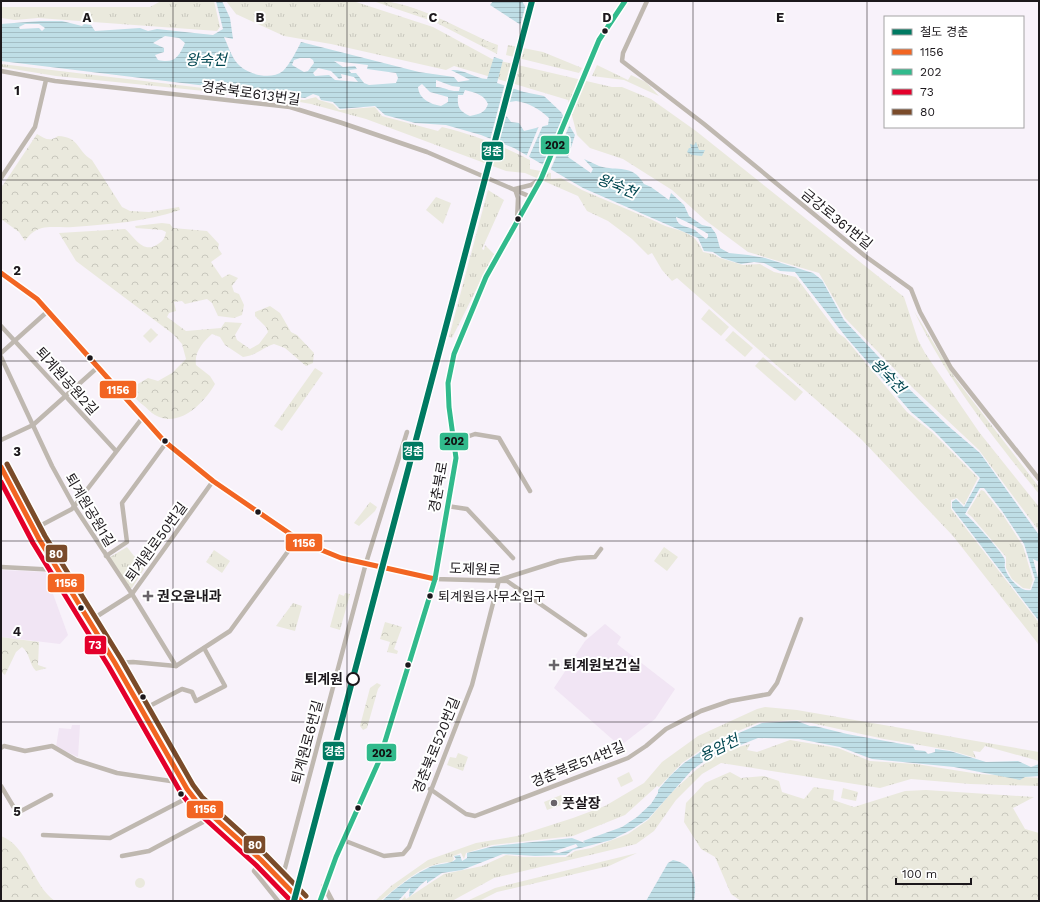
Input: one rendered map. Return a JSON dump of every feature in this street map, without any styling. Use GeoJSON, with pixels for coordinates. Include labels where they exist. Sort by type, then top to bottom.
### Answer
{"type":"FeatureCollection","features":[{"type":"Feature","properties":{"kind":"street","name":"경춘북로"},"geometry":{"type":"LineString","coordinates":[[320,901],[324,886],[343,840],[378,761],[435,579],[456,458],[449,407],[448,383],[454,354],[486,277],[540,180],[592,61],[599,40],[625,1]]}},
{"type":"Feature","properties":{"kind":"street","name":"금강로361번길"},"geometry":{"type":"LineString","coordinates":[[647,1],[623,53],[622,61],[704,124],[865,256],[910,290],[920,312],[951,368],[1002,435],[1039,479]]}},
{"type":"Feature","properties":{"kind":"street","name":"경춘북로613번길"},"geometry":{"type":"LineString","coordinates":[[1,71],[46,80],[290,107],[427,152],[531,197]]}},
{"type":"Feature","properties":{"kind":"street"},"geometry":{"type":"LineString","coordinates":[[1,178],[35,127],[46,80]]}},
{"type":"Feature","properties":{"kind":"street"},"geometry":{"type":"LineString","coordinates":[[516,223],[518,198],[515,189],[525,187],[540,180]]}},
{"type":"Feature","properties":{"kind":"street","name":"도제원로"},"geometry":{"type":"LineString","coordinates":[[1,273],[37,300],[48,311],[166,443],[214,480],[297,539],[341,558],[435,579],[507,581],[585,635]]}},
{"type":"Feature","properties":{"kind":"street"},"geometry":{"type":"LineString","coordinates":[[1,353],[48,311]]}},
{"type":"Feature","properties":{"kind":"street","name":"퇴계원공원2길"},"geometry":{"type":"LineString","coordinates":[[1,326],[116,451]]}},
{"type":"Feature","properties":{"kind":"street","name":"퇴계원공원1길"},"geometry":{"type":"LineString","coordinates":[[1,357],[52,466],[74,506],[132,594],[176,666]]}},
{"type":"Feature","properties":{"kind":"street"},"geometry":{"type":"LineString","coordinates":[[1,440],[33,425],[98,367]]}},
{"type":"Feature","properties":{"kind":"street"},"geometry":{"type":"LineString","coordinates":[[34,529],[74,506],[143,417]]}},
{"type":"Feature","properties":{"kind":"street","name":"퇴계원로6번길"},"geometry":{"type":"LineString","coordinates":[[278,878],[285,868],[366,563],[407,432]]}},
{"type":"Feature","properties":{"kind":"street"},"geometry":{"type":"LineString","coordinates":[[454,441],[475,434],[499,438],[530,490]]}},
{"type":"Feature","properties":{"kind":"street"},"geometry":{"type":"LineString","coordinates":[[106,556],[126,542],[122,502],[166,443]]}},
{"type":"Feature","properties":{"kind":"street"},"geometry":{"type":"LineString","coordinates":[[1,467],[34,529],[88,622],[115,663],[191,796],[261,860],[301,901]]}},
{"type":"Feature","properties":{"kind":"street","name":"퇴계원로50번길"},"geometry":{"type":"LineString","coordinates":[[88,622],[132,594],[214,480]]}},
{"type":"Feature","properties":{"kind":"street"},"geometry":{"type":"LineString","coordinates":[[447,506],[467,509],[513,558]]}},
{"type":"Feature","properties":{"kind":"street"},"geometry":{"type":"LineString","coordinates":[[115,663],[133,662],[176,666],[230,631],[297,539]]}},
{"type":"Feature","properties":{"kind":"street"},"geometry":{"type":"LineString","coordinates":[[499,580],[559,561],[595,557],[600,549]]}},
{"type":"Feature","properties":{"kind":"street"},"geometry":{"type":"LineString","coordinates":[[1,567],[58,570]]}},
{"type":"Feature","properties":{"kind":"street","name":"경춘북로520번길"},"geometry":{"type":"LineString","coordinates":[[343,840],[384,856],[403,854],[409,846],[430,789],[472,685],[499,580]]}},
{"type":"Feature","properties":{"kind":"street","name":"경춘북로514번길"},"geometry":{"type":"LineString","coordinates":[[430,789],[466,814],[475,816],[628,758],[646,746],[666,729],[701,712],[736,699],[769,694],[777,683],[801,619]]}},
{"type":"Feature","properties":{"kind":"street"},"geometry":{"type":"LineString","coordinates":[[142,710],[182,689],[192,692],[196,701],[225,686],[204,648]]}},
{"type":"Feature","properties":{"kind":"street"},"geometry":{"type":"LineString","coordinates":[[1,748],[4,746],[25,751],[52,746],[76,760],[117,773],[184,783]]}},
{"type":"Feature","properties":{"kind":"street"},"geometry":{"type":"LineString","coordinates":[[1,786],[16,810],[21,811],[50,795]]}},
{"type":"Feature","properties":{"kind":"street"},"geometry":{"type":"LineString","coordinates":[[43,835],[110,838],[191,796]]}},
{"type":"Feature","properties":{"kind":"street"},"geometry":{"type":"LineString","coordinates":[[122,856],[149,851],[204,821],[210,814]]}},
{"type":"Feature","properties":{"kind":"street"},"geometry":{"type":"LineString","coordinates":[[261,860],[254,871],[278,901]]}},
{"type":"Feature","properties":{"kind":"street"},"geometry":{"type":"LineString","coordinates":[[324,886],[332,901]]}},
{"type":"Feature","properties":{"kind":"shaded area"},"geometry":{"type":"Polygon","coordinates":[[[1,570],[45,572],[68,635],[60,644],[1,637],[1,570]]]}},
{"type":"Feature","properties":{"kind":"shaded area"},"geometry":{"type":"Polygon","coordinates":[[[605,624],[621,637],[617,644],[675,689],[655,719],[620,746],[554,688],[585,641],[605,624]]]}},
{"type":"Feature","properties":{"kind":"shaded area"},"geometry":{"type":"Polygon","coordinates":[[[72,725],[80,725],[78,757],[56,747],[59,728],[71,729],[72,725]]]}},
{"type":"Feature","properties":{"kind":"green space"},"geometry":{"type":"Polygon","coordinates":[[[161,1],[214,1],[220,27],[217,31],[38,18],[15,20],[1,18],[1,7],[150,7],[161,1]]]}},
{"type":"Feature","properties":{"kind":"green space"},"geometry":{"type":"Polygon","coordinates":[[[226,1],[353,1],[433,27],[492,59],[612,87],[622,87],[651,99],[696,131],[904,297],[918,340],[925,353],[979,432],[1039,507],[1039,531],[979,450],[914,389],[845,318],[819,273],[748,252],[705,220],[672,190],[623,159],[590,148],[577,135],[568,100],[454,66],[446,70],[331,44],[284,36],[236,14],[226,1]]]}},
{"type":"Feature","properties":{"kind":"green space"},"geometry":{"type":"Polygon","coordinates":[[[373,1],[390,2],[422,11],[467,33],[498,45],[497,54],[435,22],[373,1]]]}},
{"type":"Feature","properties":{"kind":"green space"},"geometry":{"type":"Polygon","coordinates":[[[377,1],[391,2],[422,11],[496,45],[494,50],[436,20],[377,1]]]}},
{"type":"Feature","properties":{"kind":"green space"},"geometry":{"type":"Polygon","coordinates":[[[508,45],[543,52],[582,68],[579,73],[506,55],[508,45]]]}},
{"type":"Feature","properties":{"kind":"green space"},"geometry":{"type":"Polygon","coordinates":[[[1,64],[304,100],[316,97],[319,100],[333,104],[339,110],[375,107],[382,116],[438,131],[442,127],[454,130],[509,150],[530,160],[530,169],[551,173],[551,179],[561,178],[582,190],[690,235],[697,241],[703,252],[743,265],[760,264],[774,272],[796,277],[838,333],[845,338],[907,412],[932,432],[978,478],[964,505],[957,498],[951,500],[951,509],[1039,623],[1039,645],[953,536],[862,440],[677,278],[672,281],[662,270],[652,253],[648,255],[632,239],[608,221],[587,211],[578,196],[525,173],[506,171],[366,119],[311,104],[283,99],[56,76],[1,67],[1,64]]]}},
{"type":"Feature","properties":{"kind":"green space"},"geometry":{"type":"Polygon","coordinates":[[[597,65],[628,80],[631,75],[646,82],[659,96],[624,80],[592,76],[597,65]]]}},
{"type":"Feature","properties":{"kind":"green space"},"geometry":{"type":"Polygon","coordinates":[[[37,134],[48,139],[58,136],[74,141],[92,160],[122,207],[130,211],[149,212],[179,207],[180,210],[127,222],[42,228],[32,233],[25,241],[19,232],[1,219],[1,188],[37,134]]]}},
{"type":"Feature","properties":{"kind":"green space"},"geometry":{"type":"Polygon","coordinates":[[[488,190],[504,200],[482,249],[484,250],[485,245],[494,254],[452,338],[449,337],[488,190]]]}},
{"type":"Feature","properties":{"kind":"green space"},"geometry":{"type":"Polygon","coordinates":[[[436,197],[451,203],[443,224],[426,210],[436,197]]]}},
{"type":"Feature","properties":{"kind":"green space"},"geometry":{"type":"Polygon","coordinates":[[[162,223],[170,224],[173,228],[207,231],[219,244],[218,248],[222,254],[211,262],[222,278],[229,274],[238,278],[232,286],[234,292],[239,294],[244,305],[242,315],[234,318],[218,316],[212,303],[207,299],[185,304],[182,301],[174,302],[176,311],[169,313],[167,317],[186,331],[221,328],[225,322],[242,323],[235,335],[237,340],[250,349],[259,344],[268,332],[266,327],[255,316],[255,312],[270,306],[280,313],[291,332],[297,335],[314,353],[313,363],[306,366],[285,348],[274,344],[252,355],[243,357],[225,345],[220,337],[212,334],[202,344],[196,356],[196,365],[210,376],[215,384],[198,406],[190,412],[173,419],[164,418],[154,414],[139,402],[133,395],[131,388],[148,378],[158,381],[172,373],[186,359],[182,344],[173,334],[76,261],[59,233],[125,229],[143,246],[153,247],[161,242],[166,232],[162,230],[136,228],[135,226],[162,223]]]}},
{"type":"Feature","properties":{"kind":"green space"},"geometry":{"type":"Polygon","coordinates":[[[709,309],[729,327],[721,336],[701,319],[709,309]]]}},
{"type":"Feature","properties":{"kind":"green space"},"geometry":{"type":"Polygon","coordinates":[[[914,311],[955,378],[1039,487],[1039,494],[987,428],[955,383],[940,360],[914,311]]]}},
{"type":"Feature","properties":{"kind":"green space"},"geometry":{"type":"Polygon","coordinates":[[[151,328],[158,335],[150,343],[143,336],[151,328]]]}},
{"type":"Feature","properties":{"kind":"green space"},"geometry":{"type":"Polygon","coordinates":[[[733,331],[753,348],[745,357],[725,340],[733,331]]]}},
{"type":"Feature","properties":{"kind":"green space"},"geometry":{"type":"Polygon","coordinates":[[[763,357],[803,392],[795,401],[755,366],[763,357]]]}},
{"type":"Feature","properties":{"kind":"green space"},"geometry":{"type":"Polygon","coordinates":[[[315,368],[323,373],[282,431],[274,426],[315,368]]]}},
{"type":"Feature","properties":{"kind":"green space"},"geometry":{"type":"Polygon","coordinates":[[[981,490],[984,491],[1003,515],[1023,546],[1033,580],[1030,589],[1023,588],[1012,579],[1006,568],[1006,557],[967,513],[981,490]]]}},
{"type":"Feature","properties":{"kind":"green space"},"geometry":{"type":"Polygon","coordinates":[[[370,502],[377,507],[375,511],[359,526],[354,523],[370,502]]]}},
{"type":"Feature","properties":{"kind":"green space"},"geometry":{"type":"Polygon","coordinates":[[[127,547],[144,569],[132,588],[130,588],[112,563],[110,557],[127,547]]]}},
{"type":"Feature","properties":{"kind":"green space"},"geometry":{"type":"Polygon","coordinates":[[[664,547],[678,557],[667,571],[654,561],[664,547]]]}},
{"type":"Feature","properties":{"kind":"green space"},"geometry":{"type":"Polygon","coordinates":[[[214,550],[230,561],[222,573],[206,562],[214,550]]]}},
{"type":"Feature","properties":{"kind":"green space"},"geometry":{"type":"Polygon","coordinates":[[[345,593],[350,594],[340,630],[330,627],[339,594],[344,596],[345,593]]]}},
{"type":"Feature","properties":{"kind":"green space"},"geometry":{"type":"Polygon","coordinates":[[[293,603],[302,606],[295,631],[276,626],[293,603]]]}},
{"type":"Feature","properties":{"kind":"green space"},"geometry":{"type":"Polygon","coordinates":[[[385,622],[402,627],[394,649],[398,651],[397,654],[387,652],[390,642],[380,639],[385,622]]]}},
{"type":"Feature","properties":{"kind":"green space"},"geometry":{"type":"Polygon","coordinates":[[[1,637],[39,642],[38,665],[47,668],[36,671],[27,652],[22,647],[16,652],[5,675],[1,672],[1,637]]]}},
{"type":"Feature","properties":{"kind":"green space"},"geometry":{"type":"Polygon","coordinates":[[[377,683],[381,685],[378,689],[367,728],[363,730],[360,726],[370,688],[377,683]]]}},
{"type":"Feature","properties":{"kind":"green space"},"geometry":{"type":"Polygon","coordinates":[[[765,707],[797,710],[1039,752],[1039,761],[985,746],[980,752],[973,751],[976,758],[949,750],[884,739],[798,720],[760,722],[714,741],[682,763],[659,787],[657,786],[625,815],[573,836],[492,845],[466,853],[464,859],[461,853],[453,856],[454,859],[452,862],[432,866],[413,875],[380,901],[375,901],[391,886],[428,860],[476,843],[517,836],[605,806],[644,783],[662,762],[698,736],[757,709],[765,707]]]}},
{"type":"Feature","properties":{"kind":"green space"},"geometry":{"type":"Polygon","coordinates":[[[790,740],[838,748],[870,761],[916,764],[979,774],[1039,778],[1039,786],[970,784],[911,779],[880,788],[721,763],[702,774],[676,800],[654,831],[636,844],[494,878],[452,901],[401,901],[405,896],[406,899],[444,874],[482,866],[506,855],[523,857],[566,857],[575,851],[591,848],[628,834],[648,820],[672,792],[697,769],[723,751],[750,744],[747,750],[757,752],[790,740]]]}},
{"type":"Feature","properties":{"kind":"green space"},"geometry":{"type":"Polygon","coordinates":[[[458,753],[468,757],[463,771],[447,765],[450,757],[456,758],[458,753]]]}},
{"type":"Feature","properties":{"kind":"green space"},"geometry":{"type":"Polygon","coordinates":[[[629,772],[633,781],[621,787],[617,778],[629,772]]]}},
{"type":"Feature","properties":{"kind":"green space"},"geometry":{"type":"Polygon","coordinates":[[[730,772],[741,778],[764,776],[779,781],[782,792],[804,799],[814,787],[834,790],[833,800],[854,807],[905,791],[926,790],[1034,797],[1013,808],[1025,829],[1039,833],[1039,899],[1034,901],[741,901],[731,894],[715,857],[701,849],[684,822],[686,803],[705,783],[730,772]]]}},
{"type":"Feature","properties":{"kind":"green space"},"geometry":{"type":"Polygon","coordinates":[[[843,788],[858,792],[856,801],[841,798],[843,788]]]}},
{"type":"Feature","properties":{"kind":"green space","name":"풋살장"},"geometry":{"type":"Polygon","coordinates":[[[561,795],[564,804],[547,810],[544,802],[561,795]]]}},
{"type":"Feature","properties":{"kind":"green space"},"geometry":{"type":"Polygon","coordinates":[[[1,836],[18,848],[41,886],[55,901],[1,901],[1,836]]]}},
{"type":"Feature","properties":{"kind":"green space"},"geometry":{"type":"Polygon","coordinates":[[[637,853],[609,866],[497,892],[479,901],[467,901],[495,888],[637,853]]]}},
{"type":"Feature","properties":{"kind":"green space"},"geometry":{"type":"Polygon","coordinates":[[[138,878],[142,878],[145,883],[142,888],[138,888],[135,885],[135,881],[138,878]]]}},
{"type":"Feature","properties":{"kind":"water","name":"왕숙천"},"geometry":{"type":"Polygon","coordinates":[[[216,1],[222,1],[230,18],[233,39],[224,37],[231,54],[241,67],[252,73],[265,76],[272,76],[283,71],[291,61],[301,42],[419,72],[454,77],[458,82],[470,80],[451,70],[460,71],[487,79],[494,57],[503,60],[497,83],[524,92],[544,96],[561,112],[575,135],[568,157],[591,173],[593,169],[584,159],[606,168],[624,169],[635,173],[644,184],[651,187],[669,200],[671,193],[684,205],[689,216],[702,225],[711,227],[716,234],[720,248],[729,253],[765,258],[813,273],[822,280],[844,320],[908,388],[947,425],[980,453],[1039,535],[1039,562],[1033,559],[1038,578],[1039,621],[952,508],[952,502],[956,499],[964,507],[980,478],[935,432],[911,412],[846,337],[795,272],[780,271],[764,263],[754,262],[741,264],[722,258],[713,252],[704,251],[698,238],[583,188],[514,148],[481,135],[446,125],[415,123],[385,115],[375,106],[340,109],[333,102],[321,100],[319,96],[313,94],[305,98],[1,61],[1,24],[62,21],[82,26],[84,24],[91,25],[95,31],[140,28],[148,31],[157,29],[213,35],[223,29],[216,1]],[[25,24],[19,27],[20,29],[39,28],[42,31],[45,28],[39,24],[25,24]],[[165,36],[153,43],[164,48],[164,52],[155,55],[158,60],[168,61],[178,56],[185,43],[179,38],[165,36]],[[300,58],[294,60],[292,65],[304,72],[308,71],[314,63],[310,58],[300,58]],[[334,61],[343,67],[355,66],[357,69],[349,70],[351,73],[356,73],[364,83],[369,85],[396,83],[398,78],[396,73],[367,69],[368,65],[334,61]],[[318,68],[313,73],[315,76],[329,75],[335,80],[358,82],[354,77],[341,74],[342,78],[339,79],[331,71],[318,68]],[[436,80],[436,87],[459,91],[460,87],[452,86],[436,80]],[[422,84],[418,87],[423,98],[433,104],[441,106],[448,102],[448,97],[430,92],[422,84]],[[465,90],[463,95],[458,95],[458,106],[463,112],[470,116],[479,114],[487,107],[488,104],[482,96],[465,90]],[[516,101],[504,103],[502,110],[511,122],[519,123],[524,131],[548,125],[549,118],[538,109],[526,103],[516,101]],[[676,217],[678,223],[695,230],[706,239],[708,237],[708,234],[676,217]],[[980,488],[965,514],[1002,554],[1005,559],[1006,572],[1011,580],[1023,589],[1031,590],[1035,579],[1024,544],[1002,511],[984,488],[980,488]]]}},
{"type":"Feature","properties":{"kind":"water"},"geometry":{"type":"Polygon","coordinates":[[[493,1],[522,1],[530,15],[524,27],[490,5],[493,1]]]}},
{"type":"Feature","properties":{"kind":"water"},"geometry":{"type":"Polygon","coordinates":[[[696,142],[699,150],[705,150],[702,156],[692,155],[687,152],[689,148],[691,148],[690,144],[694,145],[696,142]]]}},
{"type":"Feature","properties":{"kind":"water","name":"용암천"},"geometry":{"type":"Polygon","coordinates":[[[797,721],[810,726],[847,734],[913,746],[915,750],[925,751],[928,754],[935,752],[935,749],[950,751],[986,762],[1018,761],[1031,767],[1039,764],[1039,776],[1025,777],[1020,780],[954,767],[872,759],[840,747],[799,739],[758,738],[738,746],[725,747],[720,750],[692,770],[648,819],[611,840],[573,850],[566,855],[535,856],[503,854],[462,870],[442,873],[427,883],[427,880],[424,882],[409,897],[410,888],[398,901],[382,901],[411,878],[430,867],[453,861],[456,859],[454,856],[460,855],[462,861],[467,858],[467,853],[494,846],[572,838],[585,843],[583,841],[622,827],[637,817],[651,804],[658,793],[658,790],[684,763],[711,745],[762,723],[797,721]],[[576,844],[552,852],[559,853],[578,847],[576,844]]]}},
{"type":"Feature","properties":{"kind":"water"},"geometry":{"type":"Polygon","coordinates":[[[673,860],[686,865],[693,875],[695,887],[694,901],[646,901],[668,863],[673,860]]]}},
{"type":"Feature","properties":{"kind":"pier"},"geometry":{"type":"Polygon","coordinates":[[[526,4],[531,14],[524,29],[520,26],[526,4]]]}},
{"type":"Feature","properties":{"kind":"pier"},"geometry":{"type":"Polygon","coordinates":[[[505,83],[512,86],[504,109],[506,111],[497,143],[490,140],[505,83]]]}},
{"type":"Feature","properties":{"kind":"pier"},"geometry":{"type":"Polygon","coordinates":[[[565,115],[570,124],[550,171],[542,167],[565,115]]]}},
{"type":"Feature","properties":{"kind":"pier"},"geometry":{"type":"Polygon","coordinates":[[[543,125],[528,159],[526,157],[539,126],[543,125]]]}},
{"type":"Feature","properties":{"kind":"rail line","name":"경춘"},"geometry":{"type":"LineString","coordinates":[[294,901],[532,1]]}},
{"type":"Feature","properties":{"kind":"transit line","name":"202"},"geometry":{"type":"LineString","coordinates":[[320,901],[336,857],[379,761],[435,579],[456,458],[449,407],[448,383],[454,354],[486,277],[541,179],[599,40],[625,1]]}},
{"type":"Feature","properties":{"kind":"transit line","name":"1156"},"geometry":{"type":"LineString","coordinates":[[1,273],[37,299],[164,441],[213,481],[302,542],[341,558],[435,579]]}},
{"type":"Feature","properties":{"kind":"transit line","name":"80"},"geometry":{"type":"LineString","coordinates":[[7,464],[45,536],[121,659],[193,785],[202,797],[266,855],[306,896]]}},
{"type":"Feature","properties":{"kind":"transit line","name":"1156"},"geometry":{"type":"LineString","coordinates":[[1,467],[39,539],[115,663],[187,789],[197,802],[261,860],[301,901]]}},
{"type":"Feature","properties":{"kind":"transit line","name":"73"},"geometry":{"type":"LineString","coordinates":[[1,482],[33,543],[109,667],[181,793],[192,807],[256,865],[291,901]]}},
{"type":"Feature","properties":{"kind":"place","name":"권오윤내과"},"geometry":{"type":"Point","coordinates":[148,596]}},
{"type":"Feature","properties":{"kind":"place","name":"퇴계원읍사무소입구"},"geometry":{"type":"Point","coordinates":[430,596]}},
{"type":"Feature","properties":{"kind":"place","name":"퇴계원보건실"},"geometry":{"type":"Point","coordinates":[554,665]}},
{"type":"Feature","properties":{"kind":"place","name":"퇴계원"},"geometry":{"type":"Point","coordinates":[353,679]}},
{"type":"Feature","properties":{"kind":"place","name":"풋살장"},"geometry":{"type":"Point","coordinates":[554,803]}}]}
